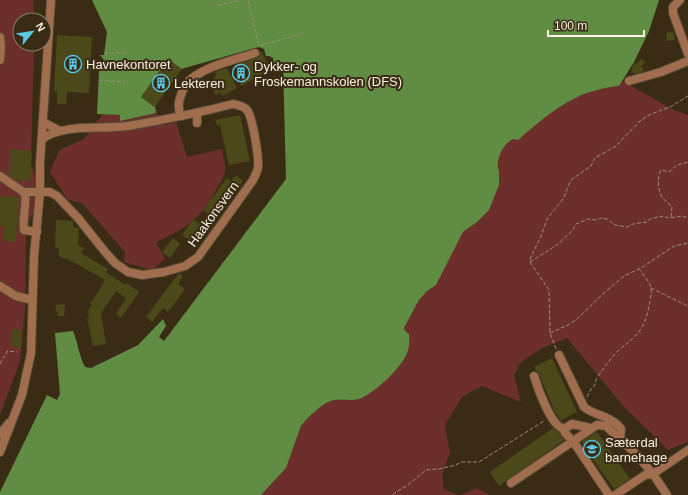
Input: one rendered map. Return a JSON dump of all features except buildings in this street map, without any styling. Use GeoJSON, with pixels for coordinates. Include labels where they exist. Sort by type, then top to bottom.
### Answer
{"type":"FeatureCollection","features":[{"type":"Feature","properties":{"kind":"street"},"geometry":{"type":"LineString","coordinates":[[0,452],[22,395],[29,365],[51,0]]}},
{"type":"Feature","properties":{"kind":"street"},"geometry":{"type":"LineString","coordinates":[[680,0],[674,7],[673,13],[688,54]]}},
{"type":"Feature","properties":{"kind":"street"},"geometry":{"type":"LineString","coordinates":[[0,37],[2,47],[0,60]]}},
{"type":"Feature","properties":{"kind":"street"},"geometry":{"type":"LineString","coordinates":[[181,116],[178,105],[180,97],[185,86],[194,76],[225,63],[255,53]]}},
{"type":"Feature","properties":{"kind":"street"},"geometry":{"type":"LineString","coordinates":[[629,81],[661,72],[688,61]]}},
{"type":"Feature","properties":{"kind":"street","name":"Haakonsvern"},"geometry":{"type":"LineString","coordinates":[[23,192],[50,192],[57,196],[78,218],[115,263],[128,272],[142,275],[164,272],[185,266],[198,257],[254,180],[258,168],[257,149],[252,122],[247,110],[241,106],[233,104],[197,113],[126,126],[60,131],[49,134],[42,140]]}},
{"type":"Feature","properties":{"kind":"street"},"geometry":{"type":"LineString","coordinates":[[197,113],[197,123]]}},
{"type":"Feature","properties":{"kind":"street"},"geometry":{"type":"LineString","coordinates":[[43,122],[60,131]]}},
{"type":"Feature","properties":{"kind":"street"},"geometry":{"type":"LineString","coordinates":[[0,176],[25,195],[26,203],[23,223],[24,230],[37,232]]}},
{"type":"Feature","properties":{"kind":"street"},"geometry":{"type":"LineString","coordinates":[[0,286],[16,296],[32,300]]}},
{"type":"Feature","properties":{"kind":"street"},"geometry":{"type":"LineString","coordinates":[[559,356],[584,407],[588,411],[615,422],[621,429],[620,438]]}},
{"type":"Feature","properties":{"kind":"street"},"geometry":{"type":"LineString","coordinates":[[534,376],[548,411],[560,428],[564,429],[573,441],[609,495]]}},
{"type":"Feature","properties":{"kind":"street"},"geometry":{"type":"LineString","coordinates":[[0,434],[12,421]]}},
{"type":"Feature","properties":{"kind":"street"},"geometry":{"type":"LineString","coordinates":[[564,429],[572,424],[591,428]]}},
{"type":"Feature","properties":{"kind":"street"},"geometry":{"type":"LineString","coordinates":[[511,483],[597,424],[606,426],[634,452],[653,474],[667,495]]}},
{"type":"Feature","properties":{"kind":"street"},"geometry":{"type":"LineString","coordinates":[[615,495],[645,475],[653,474],[688,450]]}},
{"type":"Feature","properties":{"kind":"path"},"geometry":{"type":"LineString","coordinates":[[216,5],[242,0]]}},
{"type":"Feature","properties":{"kind":"path"},"geometry":{"type":"LineString","coordinates":[[248,0],[259,46],[307,32]]}},
{"type":"Feature","properties":{"kind":"path"},"geometry":{"type":"LineString","coordinates":[[104,53],[127,53]]}},
{"type":"Feature","properties":{"kind":"path"},"geometry":{"type":"LineString","coordinates":[[99,80],[126,82]]}},
{"type":"Feature","properties":{"kind":"path"},"geometry":{"type":"LineString","coordinates":[[559,356],[550,333],[549,290],[530,262],[547,219],[563,199],[571,180],[590,166],[595,158],[616,146],[640,121],[649,115],[672,106],[688,96]]}},
{"type":"Feature","properties":{"kind":"path"},"geometry":{"type":"LineString","coordinates":[[670,218],[672,207],[661,197],[659,173],[661,170],[669,172],[677,165],[688,162]]}},
{"type":"Feature","properties":{"kind":"path"},"geometry":{"type":"LineString","coordinates":[[530,262],[557,245],[572,231],[576,224],[588,219],[597,220],[607,218],[615,225],[627,227],[658,217],[670,218],[680,216],[688,218]]}},
{"type":"Feature","properties":{"kind":"path"},"geometry":{"type":"LineString","coordinates":[[550,333],[573,322],[624,276],[639,269],[674,246],[688,243]]}},
{"type":"Feature","properties":{"kind":"path"},"geometry":{"type":"LineString","coordinates":[[639,269],[651,288],[688,306]]}},
{"type":"Feature","properties":{"kind":"path"},"geometry":{"type":"LineString","coordinates":[[584,407],[591,389],[595,385],[595,382],[608,362],[618,351],[638,334],[645,321],[651,288]]}},
{"type":"Feature","properties":{"kind":"path"},"geometry":{"type":"LineString","coordinates":[[0,364],[6,356],[7,351],[17,352]]}},
{"type":"Feature","properties":{"kind":"path"},"geometry":{"type":"LineString","coordinates":[[393,495],[408,486],[426,470],[456,466],[461,462],[479,462],[552,416]]}},
{"type":"Feature","properties":{"kind":"shaded area"},"geometry":{"type":"Polygon","coordinates":[[[0,0],[33,0],[34,12],[12,12],[12,52],[34,52],[31,162],[40,198],[26,228],[25,309],[20,361],[0,415],[0,0]]]}},
{"type":"Feature","properties":{"kind":"shaded area"},"geometry":{"type":"Polygon","coordinates":[[[92,0],[659,0],[649,31],[634,62],[619,86],[588,93],[564,104],[541,120],[518,140],[513,139],[503,148],[499,156],[498,165],[499,185],[489,210],[477,222],[463,232],[436,285],[427,291],[419,300],[404,328],[409,334],[409,348],[406,356],[388,378],[365,396],[356,400],[331,401],[326,403],[311,415],[301,426],[286,468],[261,495],[0,495],[0,492],[47,395],[57,400],[60,394],[55,333],[73,331],[85,367],[91,368],[138,345],[163,319],[166,326],[159,337],[164,341],[286,179],[283,64],[276,63],[276,67],[273,67],[273,58],[266,56],[264,49],[259,47],[181,69],[155,106],[156,113],[120,121],[120,115],[97,114],[99,71],[103,67],[104,60],[100,55],[104,55],[107,32],[92,0]]]}},
{"type":"Feature","properties":{"kind":"shaded area"},"geometry":{"type":"Polygon","coordinates":[[[622,81],[672,109],[688,115],[688,442],[668,450],[625,408],[567,338],[542,348],[521,362],[514,375],[521,402],[482,386],[462,397],[445,425],[450,453],[442,475],[444,489],[457,495],[261,495],[286,468],[301,426],[311,415],[326,403],[335,400],[348,400],[408,350],[409,334],[404,329],[419,300],[427,291],[436,285],[463,232],[477,222],[489,209],[499,185],[498,165],[500,152],[506,143],[567,101],[597,89],[619,86],[622,81]]]}},
{"type":"Feature","properties":{"kind":"shaded area"},"geometry":{"type":"Polygon","coordinates":[[[156,111],[164,125],[176,122],[187,157],[222,149],[225,168],[221,181],[210,200],[198,216],[176,232],[156,242],[165,259],[152,270],[124,262],[125,252],[82,203],[68,200],[50,172],[59,150],[84,139],[103,114],[120,115],[120,121],[156,113],[156,111]]]}},
{"type":"Feature","properties":{"kind":"shaded area"},"geometry":{"type":"Polygon","coordinates":[[[477,488],[489,495],[460,495],[477,488]]]}},
{"type":"Feature","properties":{"kind":"place","name":"Havnekontoret"},"geometry":{"type":"Point","coordinates":[73,64]}},
{"type":"Feature","properties":{"kind":"place","name":"Dykker- og Froskemannskolen (DFS)"},"geometry":{"type":"Point","coordinates":[241,73]}},
{"type":"Feature","properties":{"kind":"place","name":"Lekteren"},"geometry":{"type":"Point","coordinates":[161,83]}},
{"type":"Feature","properties":{"kind":"place","name":"Sæterdal barnehage"},"geometry":{"type":"Point","coordinates":[592,449]}}]}
